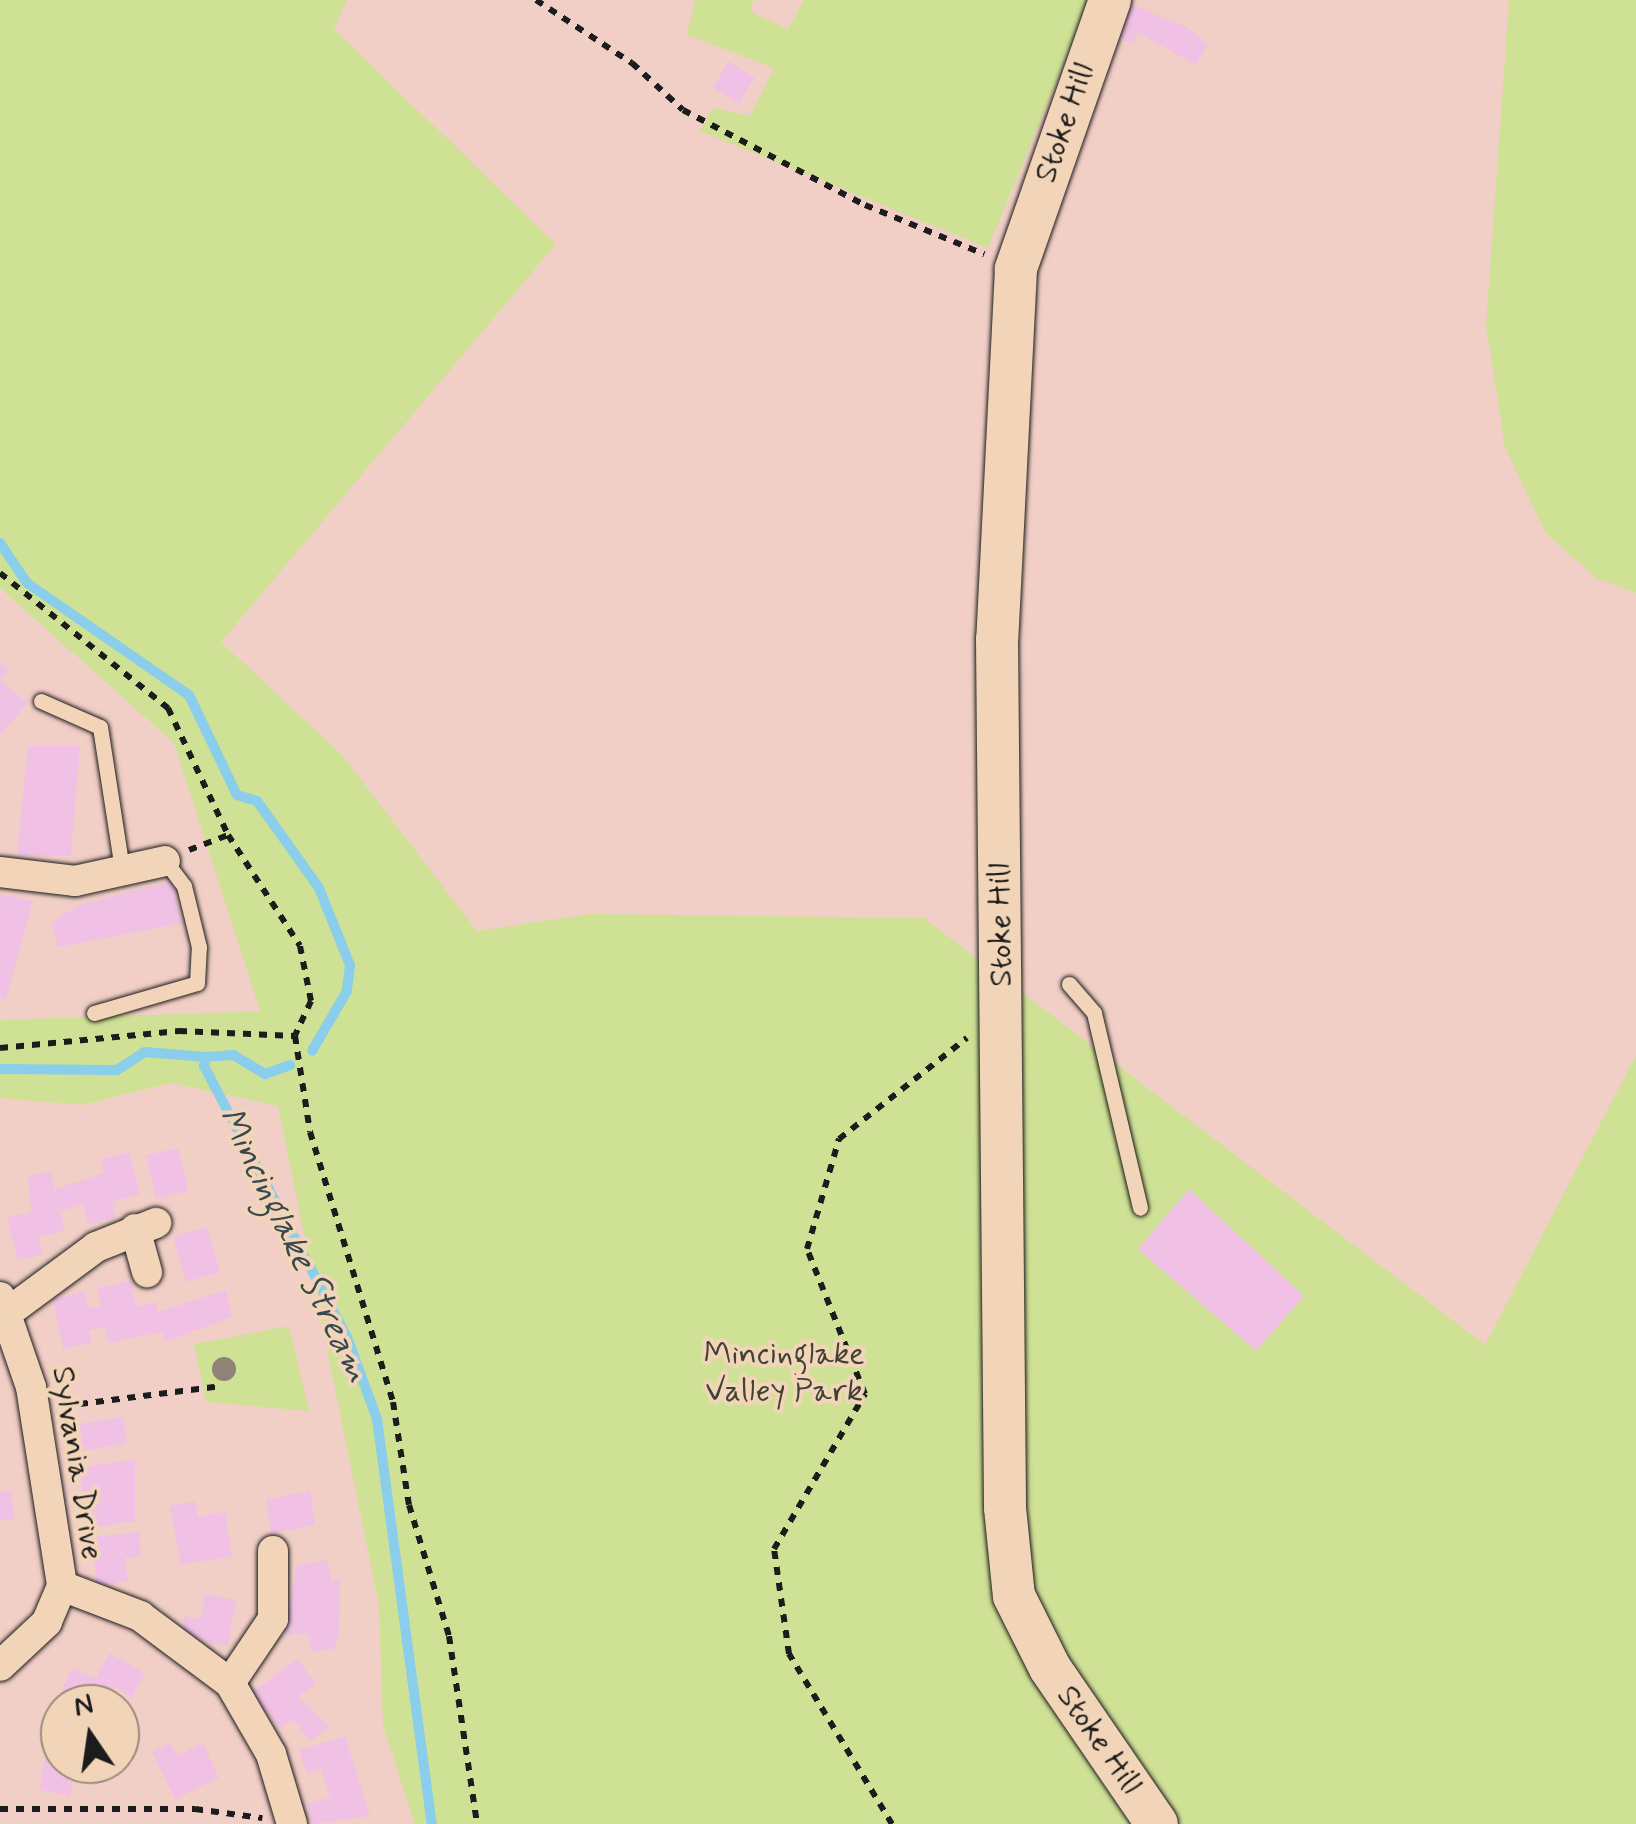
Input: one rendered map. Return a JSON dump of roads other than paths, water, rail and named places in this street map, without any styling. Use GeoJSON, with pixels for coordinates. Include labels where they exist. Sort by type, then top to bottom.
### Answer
{"type":"FeatureCollection","features":[{"type":"Feature","properties":{"kind":"street","name":"Stoke Hill"},"geometry":{"type":"LineString","coordinates":[[1110,0],[1016,270],[997,638],[1014,1596],[1050,1668],[1157,1824]]}},
{"type":"Feature","properties":{"kind":"street"},"geometry":{"type":"LineString","coordinates":[[0,872],[51,883],[165,861]]}},
{"type":"Feature","properties":{"kind":"street","name":"Sylvania Drive"},"geometry":{"type":"LineString","coordinates":[[0,1666],[47,1622],[62,1586],[32,1410],[6,1304],[46,1277],[146,1226],[147,1272]]}},
{"type":"Feature","properties":{"kind":"street"},"geometry":{"type":"LineString","coordinates":[[230,1684],[272,1620],[273,1552]]}},
{"type":"Feature","properties":{"kind":"street"},"geometry":{"type":"LineString","coordinates":[[62,1586],[140,1616],[230,1684],[271,1754],[291,1823]]}},
{"type":"Feature","properties":{"kind":"lane"},"geometry":{"type":"LineString","coordinates":[[40,701],[100,727],[122,869]]}},
{"type":"Feature","properties":{"kind":"lane"},"geometry":{"type":"LineString","coordinates":[[94,1013],[196,983],[188,901],[165,861]]}},
{"type":"Feature","properties":{"kind":"lane"},"geometry":{"type":"LineString","coordinates":[[1069,984],[1094,1014],[1140,1208]]}},
{"type":"Feature","properties":{"kind":"waterway","name":"Mincinglake Stream"},"geometry":{"type":"LineString","coordinates":[[0,543],[27,583],[189,695],[237,795],[257,801],[319,888],[350,965],[347,991],[312,1051]]}},
{"type":"Feature","properties":{"kind":"waterway"},"geometry":{"type":"LineString","coordinates":[[0,1069],[117,1070],[145,1052],[206,1057]]}},
{"type":"Feature","properties":{"kind":"waterway","name":"Mincinglake Stream"},"geometry":{"type":"LineString","coordinates":[[290,1065],[265,1074],[233,1055],[206,1057],[204,1066],[347,1337],[377,1419],[432,1824]]}},
{"type":"Feature","properties":{"kind":"park label","name":"Mincinglake Valley Park"},"geometry":{"type":"Point","coordinates":[784,1374]}}]}
